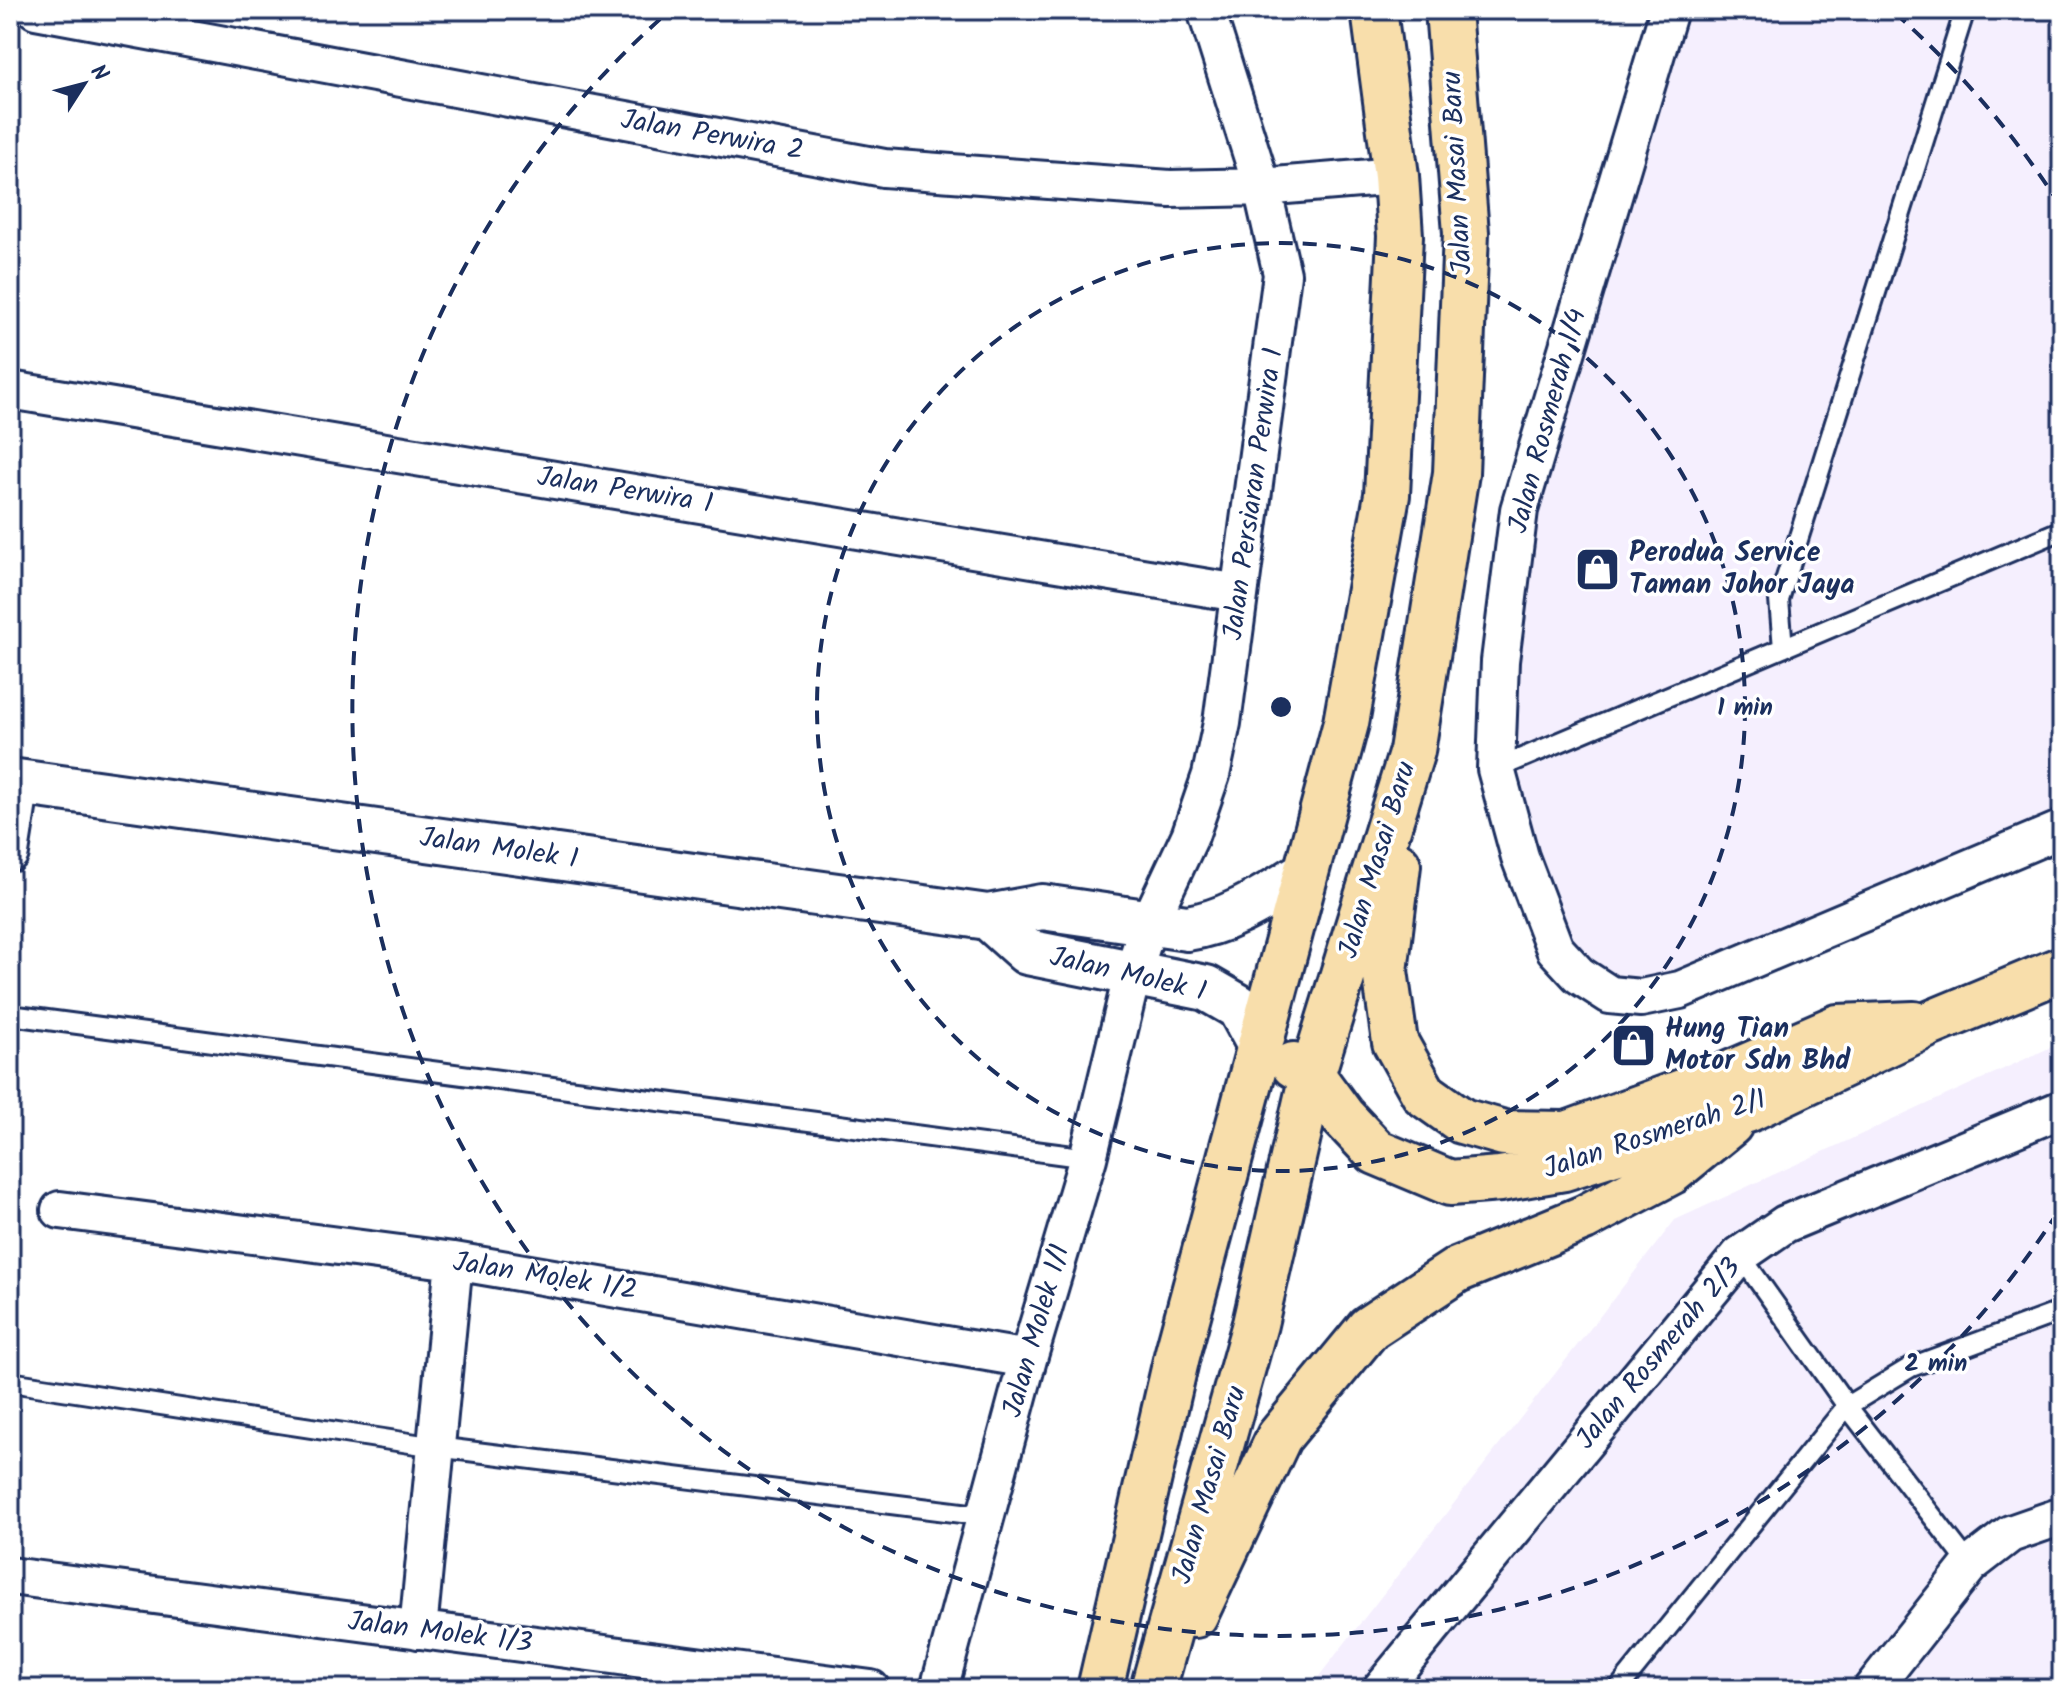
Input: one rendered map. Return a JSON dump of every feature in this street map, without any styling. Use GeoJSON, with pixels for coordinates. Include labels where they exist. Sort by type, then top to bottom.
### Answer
{"type":"FeatureCollection","features":[{"type":"Feature","properties":{"kind":"main road","name":"Jalan Masai Baru"},"geometry":{"type":"LineString","coordinates":[[1100,1689],[1177,1356],[1258,1042],[1346,723],[1387,495],[1400,236],[1396,176],[1374,10]]}},
{"type":"Feature","properties":{"kind":"main road","name":"Jalan Masai Baru"},"geometry":{"type":"LineString","coordinates":[[1153,1689],[1255,1324],[1312,1075],[1412,751],[1456,473],[1466,233],[1448,10]]}},
{"type":"Feature","properties":{"kind":"main road"},"geometry":{"type":"LineString","coordinates":[[1412,751],[1385,971],[1395,1042],[1424,1094],[1462,1121],[1504,1133],[1567,1134],[1715,1080],[1838,1027],[1929,1024]]}},
{"type":"Feature","properties":{"kind":"main road","name":"Jalan Rosmerah 2/1"},"geometry":{"type":"LineString","coordinates":[[1312,1075],[1342,1116],[1376,1152],[1450,1183],[1500,1179],[1564,1168],[1747,1110],[1929,1024],[2062,969]]}},
{"type":"Feature","properties":{"kind":"main road"},"geometry":{"type":"LineString","coordinates":[[1258,1042],[1312,1075]]}},
{"type":"Feature","properties":{"kind":"main road"},"geometry":{"type":"LineString","coordinates":[[1160,1689],[1279,1437],[1369,1328],[1457,1270],[1584,1218],[1671,1172],[1747,1110]]}},
{"type":"Feature","properties":{"kind":"street","name":"Jalan Perwira 2"},"geometry":{"type":"LineString","coordinates":[[36,10],[884,168],[1170,189],[1262,187],[1396,176]]}},
{"type":"Feature","properties":{"kind":"street","name":"Jalan Persiaran Perwira 1"},"geometry":{"type":"LineString","coordinates":[[1133,972],[1149,923],[1190,836],[1211,775],[1222,723],[1282,297],[1281,256],[1206,10]]}},
{"type":"Feature","properties":{"kind":"street","name":"Jalan Rosmerah 1/4"},"geometry":{"type":"LineString","coordinates":[[1669,10],[1519,510],[1500,661],[1496,769],[1520,857],[1555,949],[1579,975],[1610,995],[1641,998],[1680,990],[2062,829]]}},
{"type":"Feature","properties":{"kind":"street","name":"Jalan Perwira 1"},"geometry":{"type":"LineString","coordinates":[[10,390],[1239,593]]}},
{"type":"Feature","properties":{"kind":"street","name":"Jalan Molek 1"},"geometry":{"type":"LineString","coordinates":[[16,782],[988,917],[1042,907],[1187,928],[1207,925],[1256,903],[1304,874]]}},
{"type":"Feature","properties":{"kind":"street"},"geometry":{"type":"LineString","coordinates":[[10,853],[16,782]]}},
{"type":"Feature","properties":{"kind":"street","name":"Jalan Molek 1"},"geometry":{"type":"LineString","coordinates":[[988,917],[1027,952],[1206,988],[1239,1007],[1258,1042]]}},
{"type":"Feature","properties":{"kind":"street","name":"Jalan Molek 1/1"},"geometry":{"type":"LineString","coordinates":[[939,1689],[1028,1359],[1088,1158],[1133,972]]}},
{"type":"Feature","properties":{"kind":"street","name":"Jalan Rosmerah 2/3"},"geometry":{"type":"LineString","coordinates":[[1381,1689],[1740,1255],[1785,1224],[2062,1109]]}},
{"type":"Feature","properties":{"kind":"street","name":"Jalan Molek 1/2"},"geometry":{"type":"LineString","coordinates":[[60,1210],[454,1261],[1028,1359]]}},
{"type":"Feature","properties":{"kind":"street"},"geometry":{"type":"LineString","coordinates":[[418,1630],[454,1261]]}},
{"type":"Feature","properties":{"kind":"street"},"geometry":{"type":"LineString","coordinates":[[1872,1689],[1970,1565],[2010,1534],[2062,1516]]}},
{"type":"Feature","properties":{"kind":"street","name":"Jalan Molek 1/3"},"geometry":{"type":"LineString","coordinates":[[10,1576],[871,1689]]}},
{"type":"Feature","properties":{"kind":"lane"},"geometry":{"type":"LineString","coordinates":[[1783,648],[1779,600],[1965,10]]}},
{"type":"Feature","properties":{"kind":"lane"},"geometry":{"type":"LineString","coordinates":[[1496,769],[2062,530]]}},
{"type":"Feature","properties":{"kind":"lane"},"geometry":{"type":"LineString","coordinates":[[10,1015],[1088,1158]]}},
{"type":"Feature","properties":{"kind":"lane"},"geometry":{"type":"LineString","coordinates":[[1740,1255],[1847,1406],[1970,1565]]}},
{"type":"Feature","properties":{"kind":"lane"},"geometry":{"type":"LineString","coordinates":[[1618,1689],[1847,1406],[1911,1367],[2062,1311]]}},
{"type":"Feature","properties":{"kind":"lane"},"geometry":{"type":"LineString","coordinates":[[10,1382],[436,1447],[986,1516]]}},
{"type":"Feature","properties":{"kind":"shaded area"},"geometry":{"type":"Polygon","coordinates":[[[1687,10],[2062,10],[2062,812],[1680,975],[1614,984],[1570,942],[1532,851],[1511,773],[1514,657],[1531,515],[1687,10]]]}},
{"type":"Feature","properties":{"kind":"shaded area"},"geometry":{"type":"Polygon","coordinates":[[[2062,1042],[2062,1689],[1309,1689],[1675,1220],[2062,1042]]]}},
{"type":"Feature","properties":{"kind":"place","name":"Perodua Service Taman Johor Jaya"},"geometry":{"type":"Point","coordinates":[1598,569]}},
{"type":"Feature","properties":{"kind":"place","name":"Hung Tian Motor Sdn Bhd"},"geometry":{"type":"Point","coordinates":[1634,1045]}}]}
